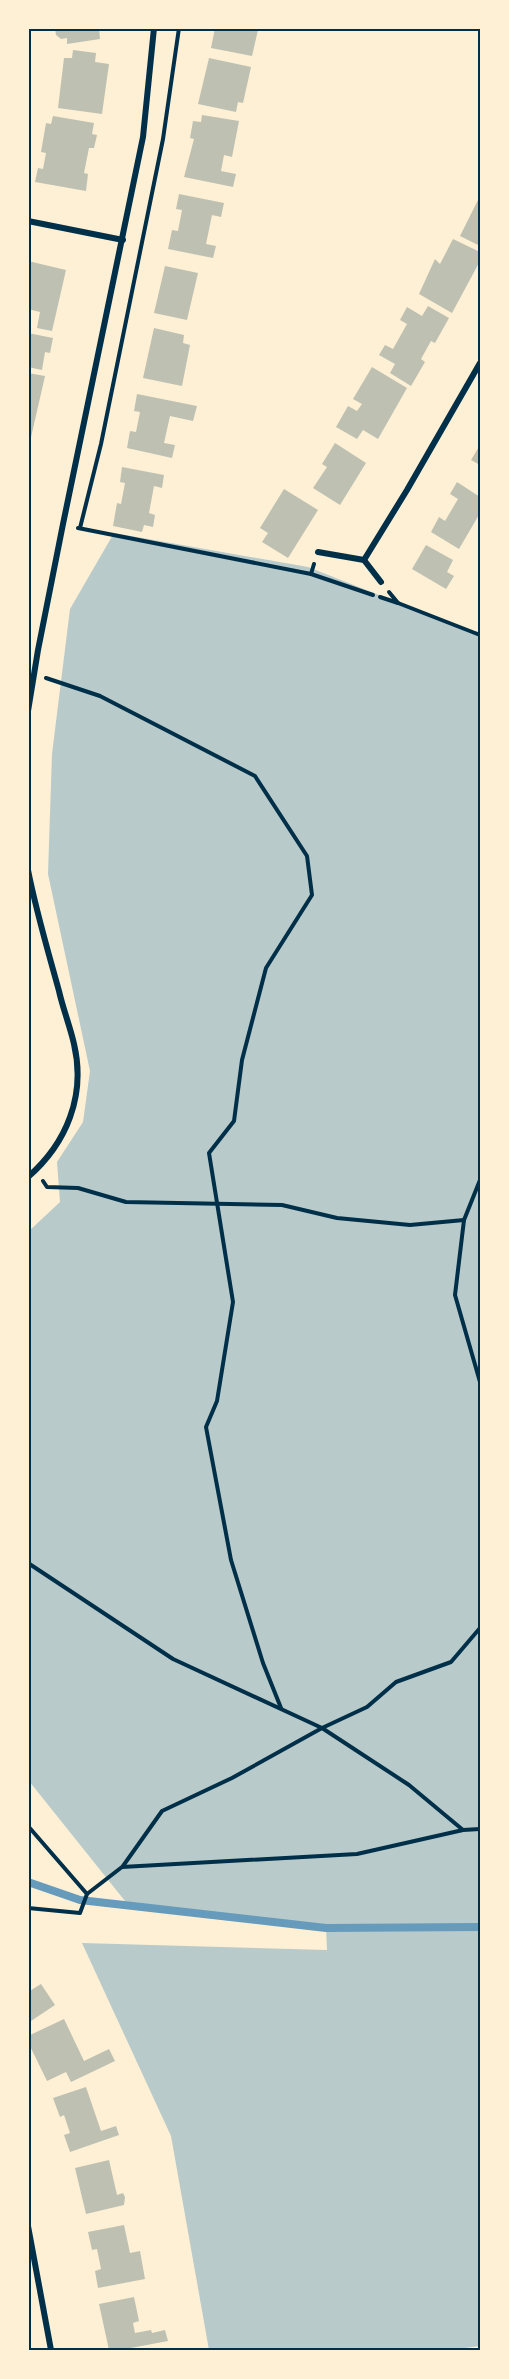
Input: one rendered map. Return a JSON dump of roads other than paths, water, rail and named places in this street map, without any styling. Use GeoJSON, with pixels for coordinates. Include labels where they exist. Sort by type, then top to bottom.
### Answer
{"type":"FeatureCollection","features":[{"type":"Feature","properties":{"kind":"street"},"geometry":{"type":"LineString","coordinates":[[28,711],[63,524],[143,137],[154,28]]}},
{"type":"Feature","properties":{"kind":"street"},"geometry":{"type":"LineString","coordinates":[[28,221],[123,240]]}},
{"type":"Feature","properties":{"kind":"street"},"geometry":{"type":"LineString","coordinates":[[364,560],[480,363]]}},
{"type":"Feature","properties":{"kind":"street"},"geometry":{"type":"LineString","coordinates":[[318,552],[364,560],[381,582]]}},
{"type":"Feature","properties":{"kind":"street"},"geometry":{"type":"LineString","coordinates":[[28,648],[38,650]]}},
{"type":"Feature","properties":{"kind":"street"},"geometry":{"type":"LineString","coordinates":[[28,870],[74,1046],[77,1082],[73,1108],[61,1141],[36,1171],[28,1177]]}},
{"type":"Feature","properties":{"kind":"street"},"geometry":{"type":"LineString","coordinates":[[28,2226],[51,2350]]}},
{"type":"Feature","properties":{"kind":"waterway"},"geometry":{"type":"LineString","coordinates":[[28,1882],[80,1900],[326,1928],[480,1927]]}}]}
